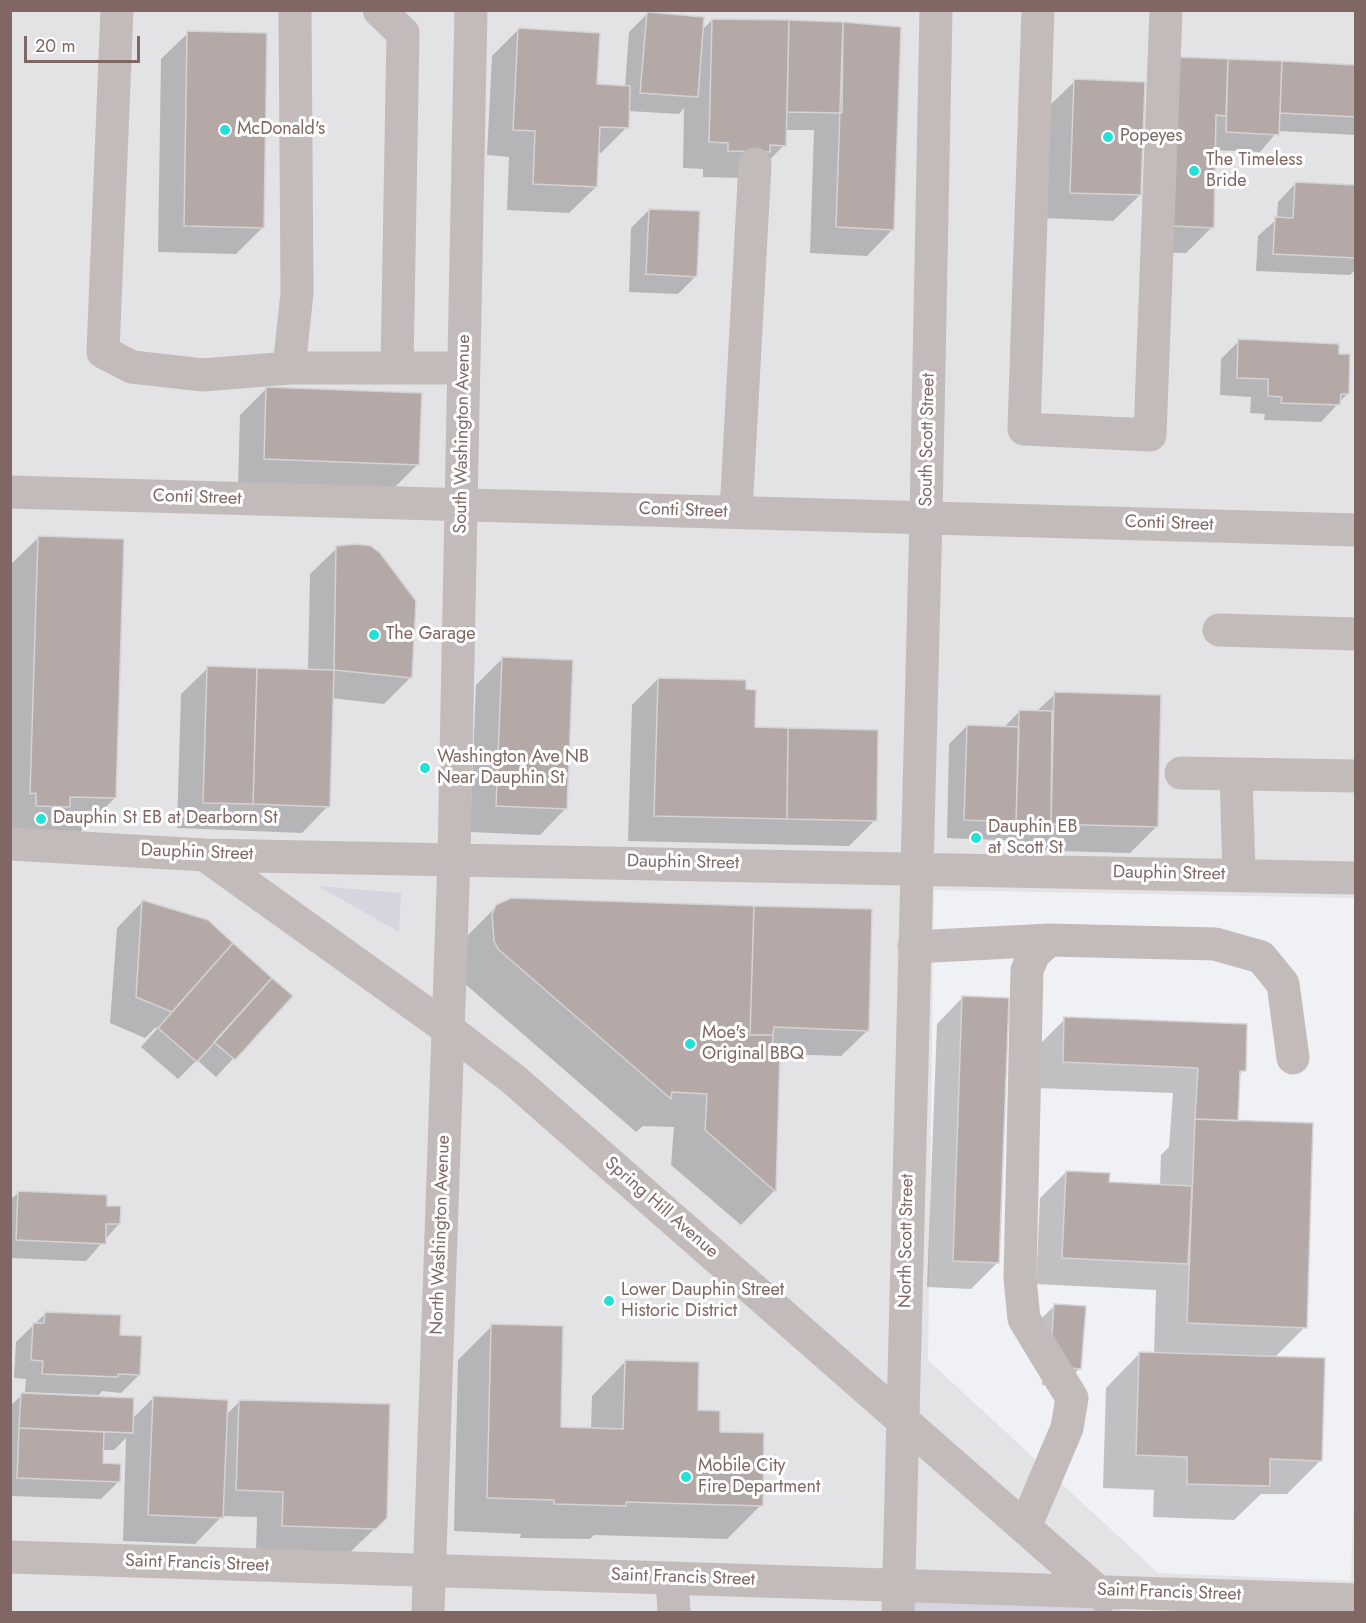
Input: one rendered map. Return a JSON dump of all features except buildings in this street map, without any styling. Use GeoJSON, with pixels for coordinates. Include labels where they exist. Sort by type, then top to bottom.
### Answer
{"type":"FeatureCollection","features":[{"type":"Feature","properties":{"kind":"street"},"geometry":{"type":"LineString","coordinates":[[117,10],[104,352],[132,367],[202,375],[289,368],[464,368]]}},
{"type":"Feature","properties":{"kind":"street"},"geometry":{"type":"LineString","coordinates":[[289,368],[297,293],[295,10]]}},
{"type":"Feature","properties":{"kind":"street"},"geometry":{"type":"LineString","coordinates":[[379,10],[403,33],[397,368]]}},
{"type":"Feature","properties":{"kind":"street","name":"South Washington Avenue"},"geometry":{"type":"LineString","coordinates":[[454,858],[471,10]]}},
{"type":"Feature","properties":{"kind":"street","name":"South Scott Street"},"geometry":{"type":"LineString","coordinates":[[917,868],[936,10]]}},
{"type":"Feature","properties":{"kind":"street"},"geometry":{"type":"LineString","coordinates":[[1038,10],[1024,429],[1150,435],[1166,10]]}},
{"type":"Feature","properties":{"kind":"street"},"geometry":{"type":"LineString","coordinates":[[736,512],[755,164]]}},
{"type":"Feature","properties":{"kind":"street","name":"Conti Street"},"geometry":{"type":"LineString","coordinates":[[10,492],[1356,530]]}},
{"type":"Feature","properties":{"kind":"street"},"geometry":{"type":"LineString","coordinates":[[1219,630],[1356,633]]}},
{"type":"Feature","properties":{"kind":"street"},"geometry":{"type":"LineString","coordinates":[[1181,773],[1356,776]]}},
{"type":"Feature","properties":{"kind":"street"},"geometry":{"type":"LineString","coordinates":[[1236,774],[1239,875]]}},
{"type":"Feature","properties":{"kind":"street","name":"Dauphin Street"},"geometry":{"type":"LineString","coordinates":[[10,844],[205,855],[454,858],[1356,878]]}},
{"type":"Feature","properties":{"kind":"street","name":"Spring Hill Avenue"},"geometry":{"type":"LineString","coordinates":[[205,855],[448,1029],[522,1086],[1122,1612]]}},
{"type":"Feature","properties":{"kind":"street","name":"North Washington Avenue"},"geometry":{"type":"LineString","coordinates":[[428,1612],[454,858]]}},
{"type":"Feature","properties":{"kind":"street","name":"North Scott Street"},"geometry":{"type":"LineString","coordinates":[[899,1598],[917,868]]}},
{"type":"Feature","properties":{"kind":"street"},"geometry":{"type":"LineString","coordinates":[[914,947],[1049,940],[1215,944],[1261,957],[1283,984],[1293,1058]]}},
{"type":"Feature","properties":{"kind":"street"},"geometry":{"type":"LineString","coordinates":[[1025,1527],[1067,1428],[1072,1398],[1024,1319],[1020,1278],[1027,970],[1034,954],[1049,940]]}},
{"type":"Feature","properties":{"kind":"street","name":"Saint Francis Street"},"geometry":{"type":"LineString","coordinates":[[10,1557],[672,1578],[899,1598],[1097,1591],[1356,1600]]}},
{"type":"Feature","properties":{"kind":"street"},"geometry":{"type":"LineString","coordinates":[[672,1578],[674,1612]]}},
{"type":"Feature","properties":{"kind":"shaded area"},"geometry":{"type":"Polygon","coordinates":[[[11,11],[1355,11],[1355,898],[934,890],[928,1360],[1158,1573],[1351,1581],[1355,1456],[1355,1612],[11,1612],[11,11]]]}},
{"type":"Feature","properties":{"kind":"shaded area"},"geometry":{"type":"Polygon","coordinates":[[[318,886],[401,893],[399,932],[318,886]]]}},
{"type":"Feature","properties":{"kind":"shaded area"},"geometry":{"type":"Polygon","coordinates":[[[899,1584],[1097,1591],[1122,1612],[898,1612],[899,1584]]]}},
{"type":"Feature","properties":{"kind":"place","name":"McDonald's"},"geometry":{"type":"Point","coordinates":[225,130]}},
{"type":"Feature","properties":{"kind":"place","name":"Popeyes"},"geometry":{"type":"Point","coordinates":[1108,137]}},
{"type":"Feature","properties":{"kind":"place","name":"The Timeless Bride"},"geometry":{"type":"Point","coordinates":[1194,171]}},
{"type":"Feature","properties":{"kind":"place","name":"The Garage"},"geometry":{"type":"Point","coordinates":[374,635]}},
{"type":"Feature","properties":{"kind":"place","name":"Washington Ave NB Near Dauphin St"},"geometry":{"type":"Point","coordinates":[425,768]}},
{"type":"Feature","properties":{"kind":"place","name":"Dauphin St EB at Dearborn St"},"geometry":{"type":"Point","coordinates":[41,819]}},
{"type":"Feature","properties":{"kind":"place","name":"Dauphin EB at Scott St"},"geometry":{"type":"Point","coordinates":[976,838]}},
{"type":"Feature","properties":{"kind":"place","name":"Moe's Original BBQ"},"geometry":{"type":"Point","coordinates":[690,1044]}},
{"type":"Feature","properties":{"kind":"place","name":"Lower Dauphin Street Historic District"},"geometry":{"type":"Point","coordinates":[609,1301]}},
{"type":"Feature","properties":{"kind":"place","name":"Mobile City Fire Department"},"geometry":{"type":"Point","coordinates":[686,1477]}}]}
